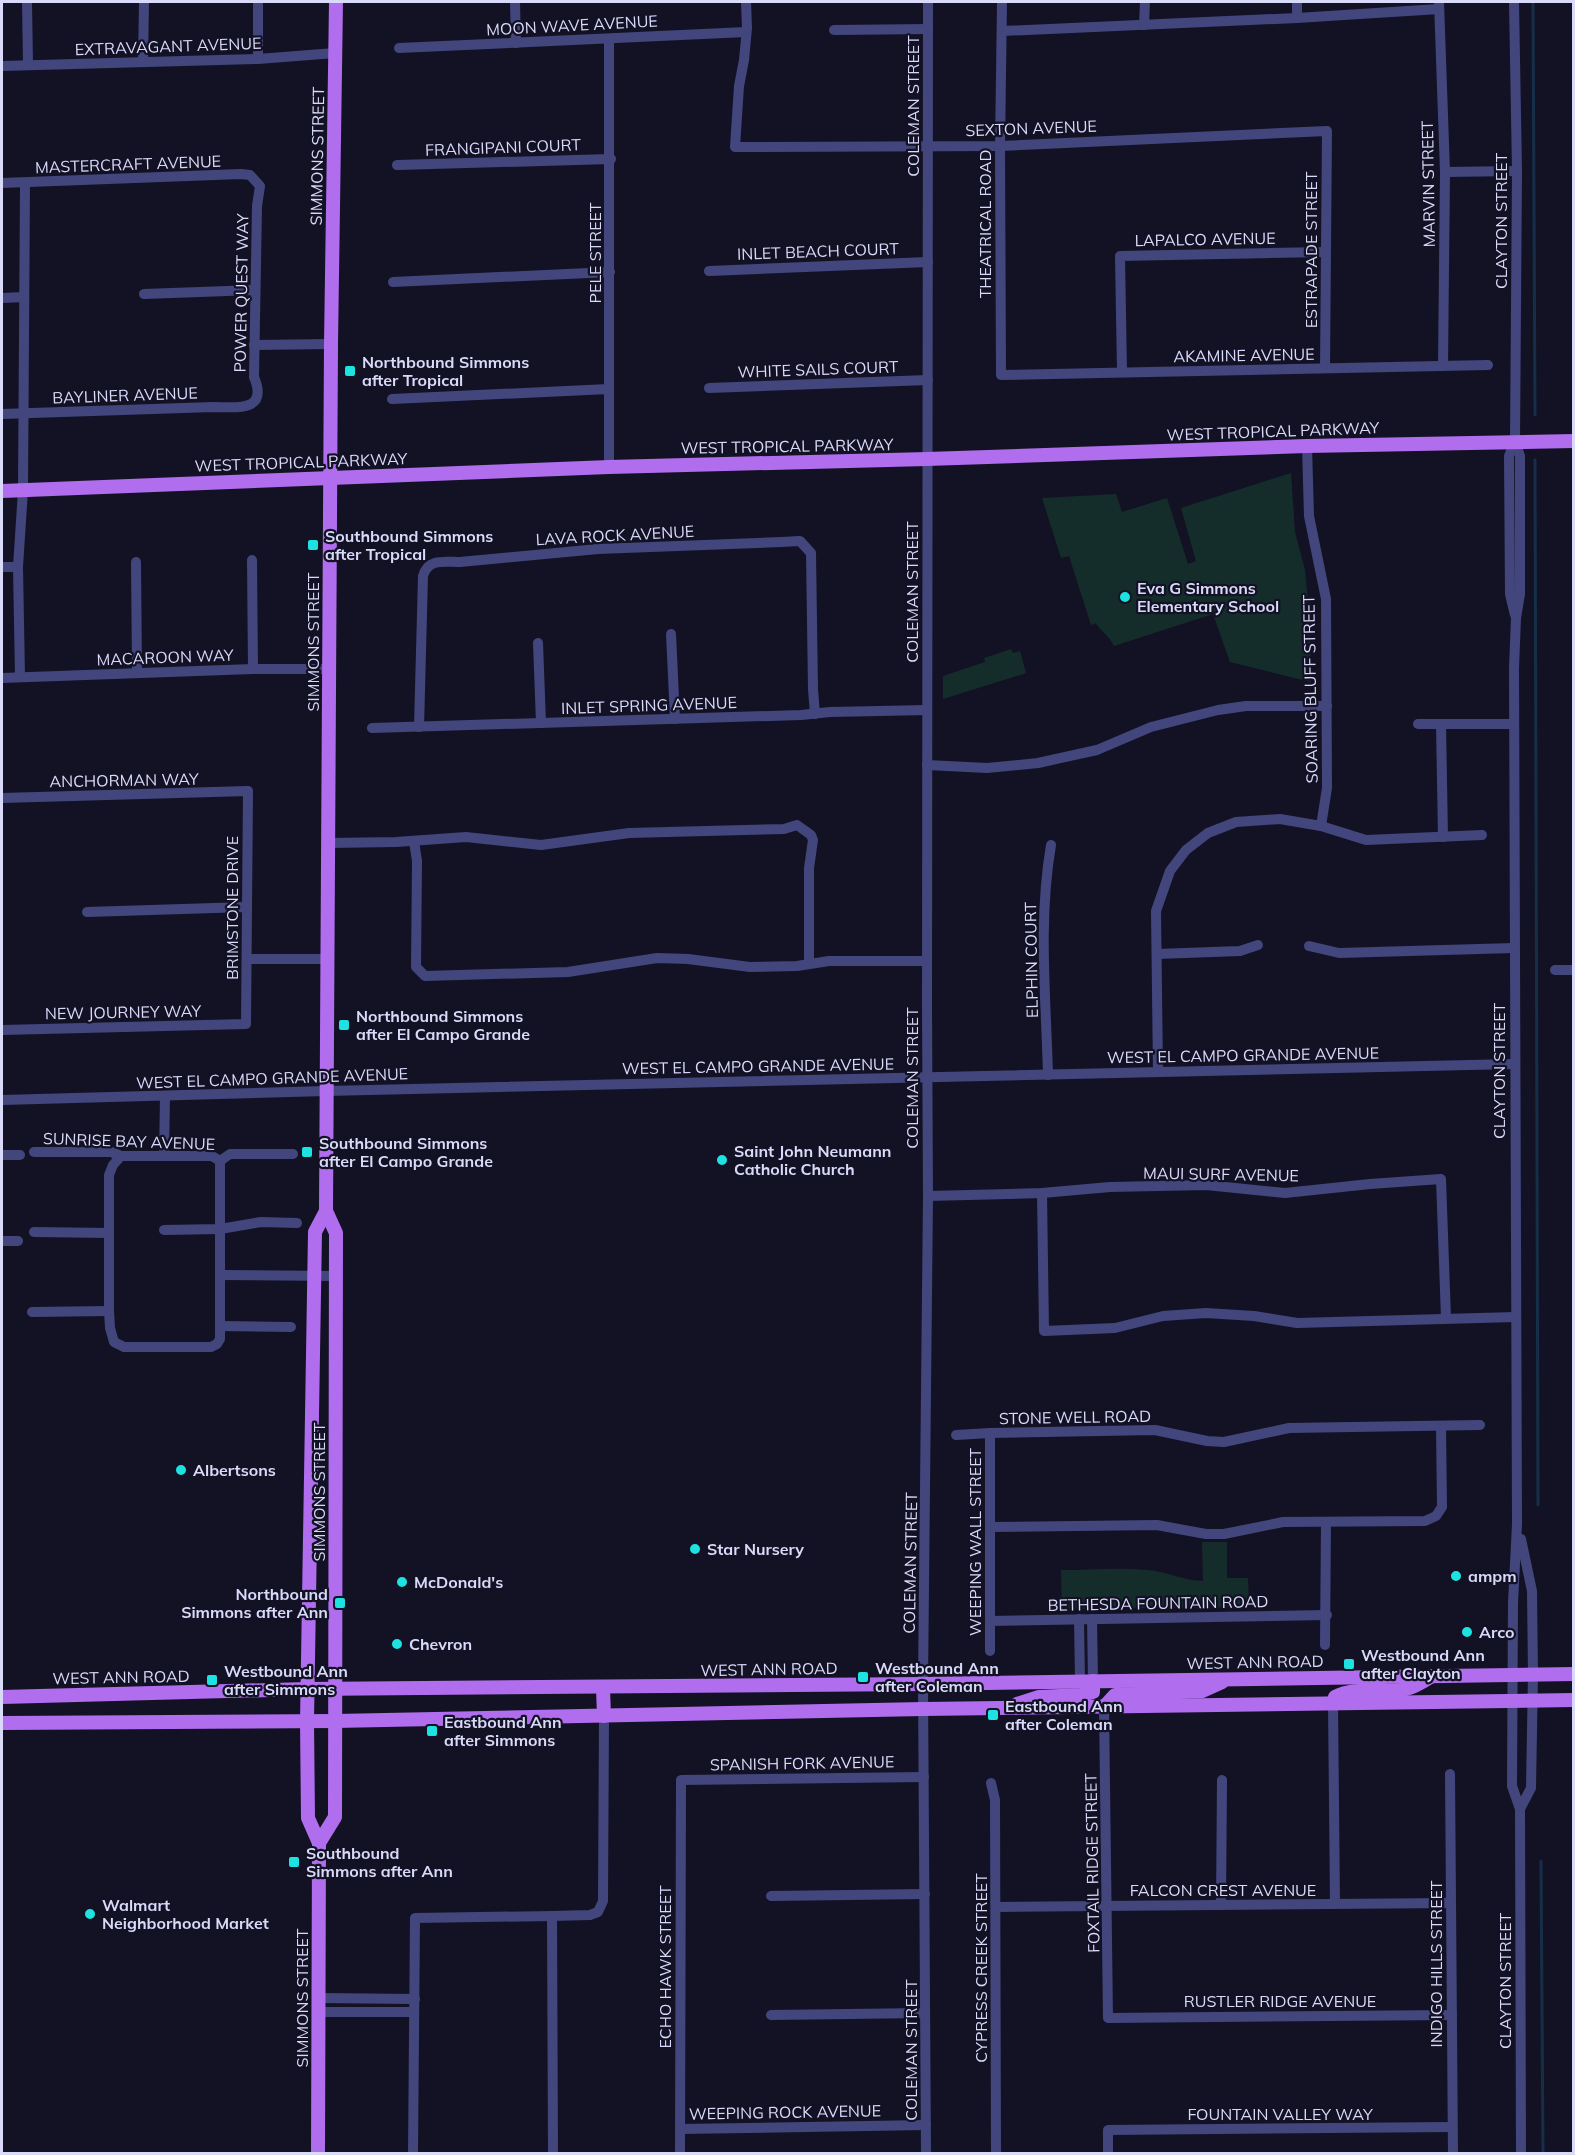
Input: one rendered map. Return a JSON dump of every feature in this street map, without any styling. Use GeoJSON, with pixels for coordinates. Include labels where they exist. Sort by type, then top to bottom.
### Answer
{"type":"FeatureCollection","features":[{"type":"Feature","properties":{"kind":"main road","name":"SIMMONS STREET"},"geometry":{"type":"LineString","coordinates":[[319,1843],[335,1816],[336,1233],[326,1211],[326,1090],[336,2]]}},
{"type":"Feature","properties":{"kind":"main road","name":"WEST TROPICAL PARKWAY"},"geometry":{"type":"LineString","coordinates":[[2,490],[609,467],[1307,446],[1574,441]]}},
{"type":"Feature","properties":{"kind":"main road","name":"SIMMONS STREET"},"geometry":{"type":"LineString","coordinates":[[318,2154],[319,1843],[308,1818],[307,1689],[315,1232],[326,1211]]}},
{"type":"Feature","properties":{"kind":"main road","name":"WEST ANN ROAD"},"geometry":{"type":"LineString","coordinates":[[2,1696],[307,1689],[603,1688],[1574,1674]]}},
{"type":"Feature","properties":{"kind":"main road"},"geometry":{"type":"LineString","coordinates":[[1333,1703],[1335,1697],[1341,1694],[1357,1691],[1408,1689],[1434,1675]]}},
{"type":"Feature","properties":{"kind":"main road"},"geometry":{"type":"LineString","coordinates":[[1104,1707],[1115,1695],[1202,1691],[1229,1679]]}},
{"type":"Feature","properties":{"kind":"main road"},"geometry":{"type":"LineString","coordinates":[[1000,1708],[1039,1697],[1081,1695],[1093,1692],[1087,1681]]}},
{"type":"Feature","properties":{"kind":"main road"},"geometry":{"type":"LineString","coordinates":[[603,1688],[604,1716]]}},
{"type":"Feature","properties":{"kind":"main road"},"geometry":{"type":"LineString","coordinates":[[18,1696],[18,1723]]}},
{"type":"Feature","properties":{"kind":"main road"},"geometry":{"type":"LineString","coordinates":[[2,1723],[335,1721],[923,1709],[1574,1700]]}},
{"type":"Feature","properties":{"kind":"street"},"geometry":{"type":"LineString","coordinates":[[27,2],[28,64]]}},
{"type":"Feature","properties":{"kind":"street"},"geometry":{"type":"LineString","coordinates":[[143,62],[144,2]]}},
{"type":"Feature","properties":{"kind":"street"},"geometry":{"type":"LineString","coordinates":[[258,2],[258,59]]}},
{"type":"Feature","properties":{"kind":"street"},"geometry":{"type":"LineString","coordinates":[[515,2],[516,43]]}},
{"type":"Feature","properties":{"kind":"street"},"geometry":{"type":"LineString","coordinates":[[746,2],[747,32]]}},
{"type":"Feature","properties":{"kind":"street","name":"COLEMAN STREET"},"geometry":{"type":"LineString","coordinates":[[926,2154],[923,1684],[928,1196],[928,2]]}},
{"type":"Feature","properties":{"kind":"street","name":"THEATRICAL ROAD"},"geometry":{"type":"LineString","coordinates":[[1001,375],[1002,2]]}},
{"type":"Feature","properties":{"kind":"street"},"geometry":{"type":"LineString","coordinates":[[1144,2],[1144,25]]}},
{"type":"Feature","properties":{"kind":"street"},"geometry":{"type":"LineString","coordinates":[[1297,2],[1297,18]]}},
{"type":"Feature","properties":{"kind":"street","name":"CLAYTON STREET"},"geometry":{"type":"LineString","coordinates":[[1514,2],[1517,171],[1515,441],[1520,456],[1520,594],[1515,618],[1514,724],[1517,1524],[1512,1786],[1520,1809],[1521,2154]]}},
{"type":"Feature","properties":{"kind":"street"},"geometry":{"type":"LineString","coordinates":[[1002,31],[1297,18],[1439,5]]}},
{"type":"Feature","properties":{"kind":"street","name":"MARVIN STREET"},"geometry":{"type":"LineString","coordinates":[[1439,5],[1445,172],[1443,366]]}},
{"type":"Feature","properties":{"kind":"street"},"geometry":{"type":"LineString","coordinates":[[834,30],[928,30]]}},
{"type":"Feature","properties":{"kind":"street","name":"MOON WAVE AVENUE"},"geometry":{"type":"LineString","coordinates":[[399,48],[747,32]]}},
{"type":"Feature","properties":{"kind":"street","name":"SEXTON AVENUE"},"geometry":{"type":"LineString","coordinates":[[747,32],[739,86],[735,147],[1000,146],[1327,132]]}},
{"type":"Feature","properties":{"kind":"street","name":"PELE STREET"},"geometry":{"type":"LineString","coordinates":[[609,39],[609,467]]}},
{"type":"Feature","properties":{"kind":"street","name":"EXTRAVAGANT AVENUE"},"geometry":{"type":"LineString","coordinates":[[2,66],[258,59],[335,53]]}},
{"type":"Feature","properties":{"kind":"street","name":"ESTRAPADE STREET"},"geometry":{"type":"LineString","coordinates":[[1325,368],[1327,132]]}},
{"type":"Feature","properties":{"kind":"street","name":"FRANGIPANI COURT"},"geometry":{"type":"LineString","coordinates":[[397,165],[610,159]]}},
{"type":"Feature","properties":{"kind":"street"},"geometry":{"type":"LineString","coordinates":[[1445,172],[1517,171]]}},
{"type":"Feature","properties":{"kind":"street","name":"MASTERCRAFT AVENUE"},"geometry":{"type":"LineString","coordinates":[[2,183],[241,174],[250,175],[255,179]]}},
{"type":"Feature","properties":{"kind":"street","name":"POWER QUEST WAY"},"geometry":{"type":"LineString","coordinates":[[249,405],[258,396],[259,389],[254,377],[257,206],[260,186],[255,179]]}},
{"type":"Feature","properties":{"kind":"street"},"geometry":{"type":"LineString","coordinates":[[20,677],[18,567],[23,490],[25,183]]}},
{"type":"Feature","properties":{"kind":"street","name":"LAPALCO AVENUE"},"geometry":{"type":"LineString","coordinates":[[1122,372],[1120,256],[1326,252]]}},
{"type":"Feature","properties":{"kind":"street","name":"INLET BEACH COURT"},"geometry":{"type":"LineString","coordinates":[[709,271],[928,262]]}},
{"type":"Feature","properties":{"kind":"street"},"geometry":{"type":"LineString","coordinates":[[393,282],[610,272]]}},
{"type":"Feature","properties":{"kind":"street"},"geometry":{"type":"LineString","coordinates":[[144,294],[255,290]]}},
{"type":"Feature","properties":{"kind":"street"},"geometry":{"type":"LineString","coordinates":[[2,298],[24,297]]}},
{"type":"Feature","properties":{"kind":"street"},"geometry":{"type":"LineString","coordinates":[[255,345],[332,344]]}},
{"type":"Feature","properties":{"kind":"street","name":"AKAMINE AVENUE"},"geometry":{"type":"LineString","coordinates":[[1001,375],[1488,365]]}},
{"type":"Feature","properties":{"kind":"street","name":"WHITE SAILS COURT"},"geometry":{"type":"LineString","coordinates":[[709,388],[928,380]]}},
{"type":"Feature","properties":{"kind":"street"},"geometry":{"type":"LineString","coordinates":[[392,399],[609,389]]}},
{"type":"Feature","properties":{"kind":"street","name":"BAYLINER AVENUE"},"geometry":{"type":"LineString","coordinates":[[2,414],[213,407],[235,409],[249,405]]}},
{"type":"Feature","properties":{"kind":"street","name":"SOARING BLUFF STREET"},"geometry":{"type":"LineString","coordinates":[[1307,446],[1310,516],[1326,599],[1327,788],[1321,826]]}},
{"type":"Feature","properties":{"kind":"street","name":"LAVA ROCK AVENUE"},"geometry":{"type":"LineString","coordinates":[[419,727],[423,576],[425,569],[438,562],[598,549],[791,540],[800,541],[811,553],[812,678],[815,714]]}},
{"type":"Feature","properties":{"kind":"street"},"geometry":{"type":"LineString","coordinates":[[252,560],[253,669]]}},
{"type":"Feature","properties":{"kind":"street"},"geometry":{"type":"LineString","coordinates":[[136,562],[137,674]]}},
{"type":"Feature","properties":{"kind":"street"},"geometry":{"type":"LineString","coordinates":[[2,567],[18,567]]}},
{"type":"Feature","properties":{"kind":"street"},"geometry":{"type":"LineString","coordinates":[[671,634],[675,719]]}},
{"type":"Feature","properties":{"kind":"street"},"geometry":{"type":"LineString","coordinates":[[538,643],[541,723]]}},
{"type":"Feature","properties":{"kind":"street","name":"MACAROON WAY"},"geometry":{"type":"LineString","coordinates":[[2,678],[253,669],[330,669]]}},
{"type":"Feature","properties":{"kind":"street"},"geometry":{"type":"LineString","coordinates":[[927,765],[987,768],[1038,763],[1097,750],[1158,725],[1218,710],[1246,706],[1327,706]]}},
{"type":"Feature","properties":{"kind":"street","name":"INLET SPRING AVENUE"},"geometry":{"type":"LineString","coordinates":[[372,728],[927,710]]}},
{"type":"Feature","properties":{"kind":"street"},"geometry":{"type":"LineString","coordinates":[[1418,724],[1514,724]]}},
{"type":"Feature","properties":{"kind":"street"},"geometry":{"type":"LineString","coordinates":[[1440,724],[1443,837]]}},
{"type":"Feature","properties":{"kind":"street","name":"ANCHORMAN WAY"},"geometry":{"type":"LineString","coordinates":[[2,798],[248,791]]}},
{"type":"Feature","properties":{"kind":"street","name":"BRIMSTONE DRIVE"},"geometry":{"type":"LineString","coordinates":[[246,1024],[248,791]]}},
{"type":"Feature","properties":{"kind":"street"},"geometry":{"type":"LineString","coordinates":[[1158,1072],[1156,911],[1170,871],[1186,850],[1208,833],[1236,822],[1280,819],[1321,826],[1366,840],[1482,835]]}},
{"type":"Feature","properties":{"kind":"street"},"geometry":{"type":"LineString","coordinates":[[328,843],[466,837],[541,845],[629,833],[784,829],[797,825],[811,835],[813,840],[809,868],[809,964]]}},
{"type":"Feature","properties":{"kind":"street"},"geometry":{"type":"LineString","coordinates":[[414,841],[417,861],[416,967],[425,976],[568,972],[657,958],[687,958],[750,967],[829,961],[927,961]]}},
{"type":"Feature","properties":{"kind":"street","name":"ELPHIN COURT"},"geometry":{"type":"LineString","coordinates":[[1048,1075],[1044,909],[1046,874],[1051,845]]}},
{"type":"Feature","properties":{"kind":"street"},"geometry":{"type":"LineString","coordinates":[[87,912],[247,907]]}},
{"type":"Feature","properties":{"kind":"street"},"geometry":{"type":"LineString","coordinates":[[1156,954],[1240,951],[1258,945]]}},
{"type":"Feature","properties":{"kind":"street"},"geometry":{"type":"LineString","coordinates":[[1309,946],[1339,953],[1514,948]]}},
{"type":"Feature","properties":{"kind":"street"},"geometry":{"type":"LineString","coordinates":[[247,959],[327,959]]}},
{"type":"Feature","properties":{"kind":"street"},"geometry":{"type":"LineString","coordinates":[[1555,970],[1574,970]]}},
{"type":"Feature","properties":{"kind":"street","name":"NEW JOURNEY WAY"},"geometry":{"type":"LineString","coordinates":[[2,1030],[246,1024]]}},
{"type":"Feature","properties":{"kind":"street","name":"WEST EL CAMPO GRANDE AVENUE"},"geometry":{"type":"LineString","coordinates":[[2,1101],[326,1090],[1514,1064]]}},
{"type":"Feature","properties":{"kind":"street"},"geometry":{"type":"LineString","coordinates":[[164,1156],[165,1096]]}},
{"type":"Feature","properties":{"kind":"street","name":"SUNRISE BAY AVENUE"},"geometry":{"type":"LineString","coordinates":[[33,1152],[111,1152],[121,1156],[212,1156],[220,1161],[231,1154],[293,1154]]}},
{"type":"Feature","properties":{"kind":"street"},"geometry":{"type":"LineString","coordinates":[[2,1155],[20,1155]]}},
{"type":"Feature","properties":{"kind":"street"},"geometry":{"type":"LineString","coordinates":[[121,1156],[113,1165],[109,1175],[109,1311],[114,1342],[124,1347],[211,1347],[220,1340],[220,1161]]}},
{"type":"Feature","properties":{"kind":"street","name":"MAUI SURF AVENUE"},"geometry":{"type":"LineString","coordinates":[[928,1196],[1206,1185],[1285,1193],[1441,1179],[1446,1318]]}},
{"type":"Feature","properties":{"kind":"street"},"geometry":{"type":"LineString","coordinates":[[1042,1193],[1044,1331],[1115,1328],[1163,1316],[1206,1313],[1254,1316],[1297,1323],[1516,1317]]}},
{"type":"Feature","properties":{"kind":"street"},"geometry":{"type":"LineString","coordinates":[[164,1230],[220,1229],[261,1222],[297,1223]]}},
{"type":"Feature","properties":{"kind":"street"},"geometry":{"type":"LineString","coordinates":[[34,1232],[109,1233]]}},
{"type":"Feature","properties":{"kind":"street"},"geometry":{"type":"LineString","coordinates":[[2,1241],[18,1241]]}},
{"type":"Feature","properties":{"kind":"street"},"geometry":{"type":"LineString","coordinates":[[221,1275],[336,1276]]}},
{"type":"Feature","properties":{"kind":"street"},"geometry":{"type":"LineString","coordinates":[[32,1312],[109,1311]]}},
{"type":"Feature","properties":{"kind":"street"},"geometry":{"type":"LineString","coordinates":[[220,1326],[291,1327]]}},
{"type":"Feature","properties":{"kind":"street","name":"STONE WELL ROAD"},"geometry":{"type":"LineString","coordinates":[[956,1435],[1155,1430],[1207,1442],[1224,1442],[1289,1428],[1480,1425]]}},
{"type":"Feature","properties":{"kind":"street"},"geometry":{"type":"LineString","coordinates":[[990,1527],[1157,1525],[1206,1534],[1224,1534],[1283,1522],[1425,1521],[1436,1516],[1442,1507],[1441,1426]]}},
{"type":"Feature","properties":{"kind":"street","name":"WEEPING WALL STREET"},"geometry":{"type":"LineString","coordinates":[[990,1433],[990,1651]]}},
{"type":"Feature","properties":{"kind":"street"},"geometry":{"type":"LineString","coordinates":[[1326,1522],[1326,1645]]}},
{"type":"Feature","properties":{"kind":"street","name":"CLAYTON STREET"},"geometry":{"type":"LineString","coordinates":[[1517,1524],[1532,1591],[1533,1674],[1531,1788],[1520,1809]]}},
{"type":"Feature","properties":{"kind":"street"},"geometry":{"type":"LineString","coordinates":[[1514,1591],[1532,1591]]}},
{"type":"Feature","properties":{"kind":"street","name":"BETHESDA FOUNTAIN ROAD"},"geometry":{"type":"LineString","coordinates":[[990,1621],[1327,1616]]}},
{"type":"Feature","properties":{"kind":"street"},"geometry":{"type":"LineString","coordinates":[[1079,1619],[1087,1681]]}},
{"type":"Feature","properties":{"kind":"street"},"geometry":{"type":"LineString","coordinates":[[1087,1681],[1092,1619]]}},
{"type":"Feature","properties":{"kind":"street"},"geometry":{"type":"LineString","coordinates":[[1333,1703],[1335,1904]]}},
{"type":"Feature","properties":{"kind":"street","name":"FOXTAIL RIDGE STREET"},"geometry":{"type":"LineString","coordinates":[[1104,1707],[1108,2018]]}},
{"type":"Feature","properties":{"kind":"street"},"geometry":{"type":"LineString","coordinates":[[413,2154],[415,1918],[590,1915],[598,1912],[603,1901],[604,1716]]}},
{"type":"Feature","properties":{"kind":"street","name":"INDIGO HILLS STREET"},"geometry":{"type":"LineString","coordinates":[[1450,1774],[1453,2154]]}},
{"type":"Feature","properties":{"kind":"street","name":"SPANISH FORK AVENUE"},"geometry":{"type":"LineString","coordinates":[[681,1780],[924,1777]]}},
{"type":"Feature","properties":{"kind":"street","name":"ECHO HAWK STREET"},"geometry":{"type":"LineString","coordinates":[[680,2154],[681,1780]]}},
{"type":"Feature","properties":{"kind":"street"},"geometry":{"type":"LineString","coordinates":[[1221,1905],[1222,1780]]}},
{"type":"Feature","properties":{"kind":"street","name":"CYPRESS CREEK STREET"},"geometry":{"type":"LineString","coordinates":[[992,1783],[996,1907],[996,2154]]}},
{"type":"Feature","properties":{"kind":"street"},"geometry":{"type":"LineString","coordinates":[[771,1896],[925,1894]]}},
{"type":"Feature","properties":{"kind":"street","name":"FALCON CREST AVENUE"},"geometry":{"type":"LineString","coordinates":[[996,1907],[1451,1903]]}},
{"type":"Feature","properties":{"kind":"street"},"geometry":{"type":"LineString","coordinates":[[552,1916],[553,2154]]}},
{"type":"Feature","properties":{"kind":"street"},"geometry":{"type":"LineString","coordinates":[[319,1998],[415,1999]]}},
{"type":"Feature","properties":{"kind":"street"},"geometry":{"type":"LineString","coordinates":[[319,2012],[414,2012]]}},
{"type":"Feature","properties":{"kind":"street"},"geometry":{"type":"LineString","coordinates":[[771,2015],[926,2013]]}},
{"type":"Feature","properties":{"kind":"street","name":"RUSTLER RIDGE AVENUE"},"geometry":{"type":"LineString","coordinates":[[1108,2018],[1452,2015]]}},
{"type":"Feature","properties":{"kind":"street","name":"WEEPING ROCK AVENUE"},"geometry":{"type":"LineString","coordinates":[[680,2129],[926,2125]]}},
{"type":"Feature","properties":{"kind":"street","name":"FOUNTAIN VALLEY WAY"},"geometry":{"type":"LineString","coordinates":[[1108,2154],[1108,2130],[1452,2127]]}},
{"type":"Feature","properties":{"kind":"green space"},"geometry":{"type":"Polygon","coordinates":[[[1291,473],[1295,532],[1305,570],[1310,625],[1311,682],[1230,662],[1213,614],[1114,646],[1096,623],[1091,625],[1069,556],[1061,558],[1042,498],[1116,494],[1122,512],[1167,498],[1188,564],[1196,561],[1181,508],[1291,473]]]}},
{"type":"Feature","properties":{"kind":"green space"},"geometry":{"type":"Polygon","coordinates":[[[1011,649],[1013,653],[1020,651],[1026,673],[943,699],[943,676],[985,662],[984,658],[1011,649]]]}},
{"type":"Feature","properties":{"kind":"green space"},"geometry":{"type":"Polygon","coordinates":[[[1202,1542],[1227,1542],[1227,1578],[1248,1578],[1249,1607],[1062,1609],[1061,1570],[1136,1569],[1203,1581],[1202,1542]]]}},
{"type":"Feature","properties":{"kind":"waterway"},"geometry":{"type":"LineString","coordinates":[[1533,2],[1535,415]]}},
{"type":"Feature","properties":{"kind":"waterway"},"geometry":{"type":"LineString","coordinates":[[1535,460],[1538,1505]]}},
{"type":"Feature","properties":{"kind":"waterway"},"geometry":{"type":"LineString","coordinates":[[1541,1861],[1543,2154]]}},
{"type":"Feature","properties":{"kind":"place","name":"Northbound Simmons after Tropical"},"geometry":{"type":"Point","coordinates":[350,371]}},
{"type":"Feature","properties":{"kind":"place","name":"Southbound Simmons after Tropical"},"geometry":{"type":"Point","coordinates":[313,545]}},
{"type":"Feature","properties":{"kind":"place","name":"Eva G Simmons Elementary School"},"geometry":{"type":"Point","coordinates":[1125,597]}},
{"type":"Feature","properties":{"kind":"place","name":"Northbound Simmons after El Campo Grande"},"geometry":{"type":"Point","coordinates":[344,1025]}},
{"type":"Feature","properties":{"kind":"place","name":"Southbound Simmons after El Campo Grande"},"geometry":{"type":"Point","coordinates":[307,1152]}},
{"type":"Feature","properties":{"kind":"place","name":"Saint John Neumann Catholic Church"},"geometry":{"type":"Point","coordinates":[722,1160]}},
{"type":"Feature","properties":{"kind":"place","name":"Albertsons"},"geometry":{"type":"Point","coordinates":[181,1470]}},
{"type":"Feature","properties":{"kind":"place","name":"Star Nursery"},"geometry":{"type":"Point","coordinates":[695,1549]}},
{"type":"Feature","properties":{"kind":"place","name":"ampm"},"geometry":{"type":"Point","coordinates":[1456,1576]}},
{"type":"Feature","properties":{"kind":"place","name":"McDonald's"},"geometry":{"type":"Point","coordinates":[402,1582]}},
{"type":"Feature","properties":{"kind":"place","name":"Northbound Simmons after Ann"},"geometry":{"type":"Point","coordinates":[340,1603]}},
{"type":"Feature","properties":{"kind":"place","name":"Arco"},"geometry":{"type":"Point","coordinates":[1467,1632]}},
{"type":"Feature","properties":{"kind":"place","name":"Chevron"},"geometry":{"type":"Point","coordinates":[397,1644]}},
{"type":"Feature","properties":{"kind":"place","name":"Westbound Ann after Clayton"},"geometry":{"type":"Point","coordinates":[1349,1664]}},
{"type":"Feature","properties":{"kind":"place","name":"Westbound Ann after Coleman"},"geometry":{"type":"Point","coordinates":[863,1677]}},
{"type":"Feature","properties":{"kind":"place","name":"Westbound Ann after Simmons"},"geometry":{"type":"Point","coordinates":[212,1680]}},
{"type":"Feature","properties":{"kind":"place","name":"Eastbound Ann after Coleman"},"geometry":{"type":"Point","coordinates":[993,1715]}},
{"type":"Feature","properties":{"kind":"place","name":"Eastbound Ann after Simmons"},"geometry":{"type":"Point","coordinates":[432,1731]}},
{"type":"Feature","properties":{"kind":"place","name":"Southbound Simmons after Ann"},"geometry":{"type":"Point","coordinates":[294,1862]}},
{"type":"Feature","properties":{"kind":"place","name":"Walmart Neighborhood Market"},"geometry":{"type":"Point","coordinates":[90,1914]}}]}
